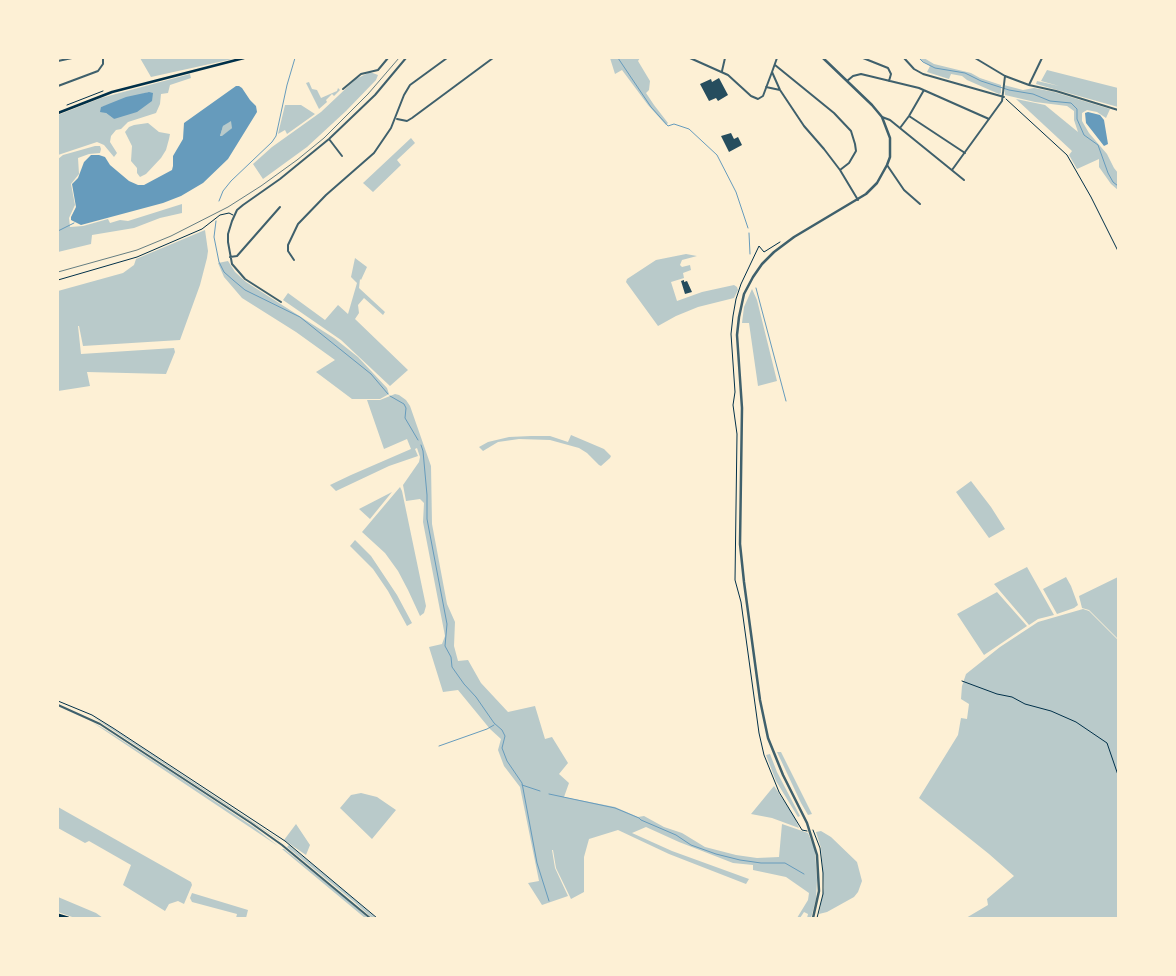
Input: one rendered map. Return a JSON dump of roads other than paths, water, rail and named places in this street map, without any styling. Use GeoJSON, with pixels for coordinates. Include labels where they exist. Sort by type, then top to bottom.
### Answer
{"type":"FeatureCollection","features":[{"type":"Feature","properties":{"kind":"main road"},"geometry":{"type":"LineString","coordinates":[[58,112],[112,92],[244,58]]}},
{"type":"Feature","properties":{"kind":"main road"},"geometry":{"type":"LineString","coordinates":[[58,915],[68,918]]}},
{"type":"Feature","properties":{"kind":"street"},"geometry":{"type":"LineString","coordinates":[[58,61],[72,58]]}},
{"type":"Feature","properties":{"kind":"street"},"geometry":{"type":"LineString","coordinates":[[58,86],[98,71],[103,64],[103,58]]}},
{"type":"Feature","properties":{"kind":"street"},"geometry":{"type":"LineString","coordinates":[[344,90],[361,74],[378,70],[388,58]]}},
{"type":"Feature","properties":{"kind":"street"},"geometry":{"type":"LineString","coordinates":[[281,302],[246,279],[234,267],[230,257],[228,234],[234,216],[243,205],[280,179],[329,139],[375,95],[406,58]]}},
{"type":"Feature","properties":{"kind":"street"},"geometry":{"type":"LineString","coordinates":[[294,260],[288,251],[288,245],[298,224],[326,195],[374,152],[396,119],[404,95],[410,85],[447,58]]}},
{"type":"Feature","properties":{"kind":"street"},"geometry":{"type":"LineString","coordinates":[[396,119],[407,121],[412,118],[493,58]]}},
{"type":"Feature","properties":{"kind":"street"},"geometry":{"type":"LineString","coordinates":[[692,58],[722,71],[756,98],[761,98],[777,58]]}},
{"type":"Feature","properties":{"kind":"street"},"geometry":{"type":"LineString","coordinates":[[722,71],[725,58]]}},
{"type":"Feature","properties":{"kind":"street"},"geometry":{"type":"LineString","coordinates":[[813,918],[819,891],[817,854],[807,823],[782,775],[768,738],[760,700],[744,582],[740,544],[742,428],[738,327],[742,302],[747,288],[756,272],[769,257],[794,237],[858,200],[874,188],[882,177],[890,157],[890,138],[882,118],[872,105],[823,58]]}},
{"type":"Feature","properties":{"kind":"street"},"geometry":{"type":"LineString","coordinates":[[863,58],[888,68],[891,74],[889,81]]}},
{"type":"Feature","properties":{"kind":"street"},"geometry":{"type":"LineString","coordinates":[[904,58],[914,69],[923,74],[1004,97]]}},
{"type":"Feature","properties":{"kind":"street"},"geometry":{"type":"LineString","coordinates":[[974,58],[1005,76],[1029,85],[1056,91],[1118,110]]}},
{"type":"Feature","properties":{"kind":"street"},"geometry":{"type":"LineString","coordinates":[[1029,85],[1042,58]]}},
{"type":"Feature","properties":{"kind":"street"},"geometry":{"type":"LineString","coordinates":[[775,65],[834,113],[851,131],[856,144],[856,152],[849,163],[840,170]]}},
{"type":"Feature","properties":{"kind":"street"},"geometry":{"type":"LineString","coordinates":[[772,72],[780,90],[804,126],[840,170],[858,200]]}},
{"type":"Feature","properties":{"kind":"street"},"geometry":{"type":"LineString","coordinates":[[847,82],[857,74],[924,90],[989,119]]}},
{"type":"Feature","properties":{"kind":"street"},"geometry":{"type":"LineString","coordinates":[[952,170],[1004,97],[1005,76]]}},
{"type":"Feature","properties":{"kind":"street"},"geometry":{"type":"LineString","coordinates":[[766,87],[780,90]]}},
{"type":"Feature","properties":{"kind":"street"},"geometry":{"type":"LineString","coordinates":[[900,128],[924,90]]}},
{"type":"Feature","properties":{"kind":"street"},"geometry":{"type":"LineString","coordinates":[[909,116],[964,153]]}},
{"type":"Feature","properties":{"kind":"street"},"geometry":{"type":"LineString","coordinates":[[882,118],[890,120],[964,180]]}},
{"type":"Feature","properties":{"kind":"street"},"geometry":{"type":"LineString","coordinates":[[329,139],[342,156]]}},
{"type":"Feature","properties":{"kind":"street"},"geometry":{"type":"LineString","coordinates":[[887,165],[904,190],[920,204]]}},
{"type":"Feature","properties":{"kind":"street"},"geometry":{"type":"LineString","coordinates":[[230,257],[237,256],[280,207]]}},
{"type":"Feature","properties":{"kind":"street"},"geometry":{"type":"LineString","coordinates":[[58,705],[100,724],[251,823],[282,845],[370,918]]}},
{"type":"Feature","properties":{"kind":"water"},"geometry":{"type":"Polygon","coordinates":[[[236,86],[242,88],[256,106],[257,112],[228,159],[203,183],[181,196],[163,203],[81,225],[71,220],[76,207],[72,184],[78,178],[84,162],[91,155],[105,157],[110,165],[129,181],[138,185],[144,185],[172,170],[173,156],[183,139],[184,123],[236,86]],[[231,121],[223,126],[220,136],[222,136],[232,128],[231,121]]]}},
{"type":"Feature","properties":{"kind":"water"},"geometry":{"type":"Polygon","coordinates":[[[149,92],[153,93],[152,101],[137,112],[114,119],[106,113],[100,112],[101,107],[126,97],[149,92]]]}},
{"type":"Feature","properties":{"kind":"water"},"geometry":{"type":"Polygon","coordinates":[[[1085,113],[1100,115],[1104,120],[1108,144],[1104,146],[1086,123],[1085,113]]]}},
{"type":"Feature","properties":{"kind":"waterway"},"geometry":{"type":"LineString","coordinates":[[219,201],[223,191],[231,181],[276,136],[295,58]]}},
{"type":"Feature","properties":{"kind":"waterway"},"geometry":{"type":"LineString","coordinates":[[618,58],[651,107],[668,126],[674,124],[689,129],[717,155],[736,192],[748,228]]}},
{"type":"Feature","properties":{"kind":"waterway"},"geometry":{"type":"LineString","coordinates":[[919,58],[935,68],[965,73],[981,81],[1009,90],[1033,94],[1050,101],[1071,103],[1077,109],[1077,119],[1084,135],[1098,145],[1108,173],[1113,182],[1118,186]]}},
{"type":"Feature","properties":{"kind":"waterway"},"geometry":{"type":"LineString","coordinates":[[216,221],[214,237],[219,262],[224,272],[245,290],[300,317],[371,374],[388,394]]}},
{"type":"Feature","properties":{"kind":"waterway"},"geometry":{"type":"LineString","coordinates":[[58,231],[74,223]]}},
{"type":"Feature","properties":{"kind":"waterway"},"geometry":{"type":"LineString","coordinates":[[749,233],[750,254]]}},
{"type":"Feature","properties":{"kind":"waterway"},"geometry":{"type":"LineString","coordinates":[[756,288],[786,401]]}},
{"type":"Feature","properties":{"kind":"waterway"},"geometry":{"type":"LineString","coordinates":[[390,396],[404,404],[406,408],[405,418],[418,440]]}},
{"type":"Feature","properties":{"kind":"waterway"},"geometry":{"type":"LineString","coordinates":[[421,445],[427,495],[427,519],[447,624],[445,646],[451,657],[452,667],[505,736],[502,748],[507,761],[522,783],[537,863],[549,901]]}},
{"type":"Feature","properties":{"kind":"waterway"},"geometry":{"type":"LineString","coordinates":[[439,746],[494,725]]}},
{"type":"Feature","properties":{"kind":"waterway"},"geometry":{"type":"LineString","coordinates":[[522,785],[540,791]]}},
{"type":"Feature","properties":{"kind":"waterway"},"geometry":{"type":"LineString","coordinates":[[549,794],[615,808],[676,835],[691,845],[716,854],[761,863],[785,863],[804,874]]}},
{"type":"Feature","properties":{"kind":"railway"},"geometry":{"type":"LineString","coordinates":[[58,272],[137,250],[171,236],[228,207],[261,186],[324,138],[368,94],[399,58]]}}]}
